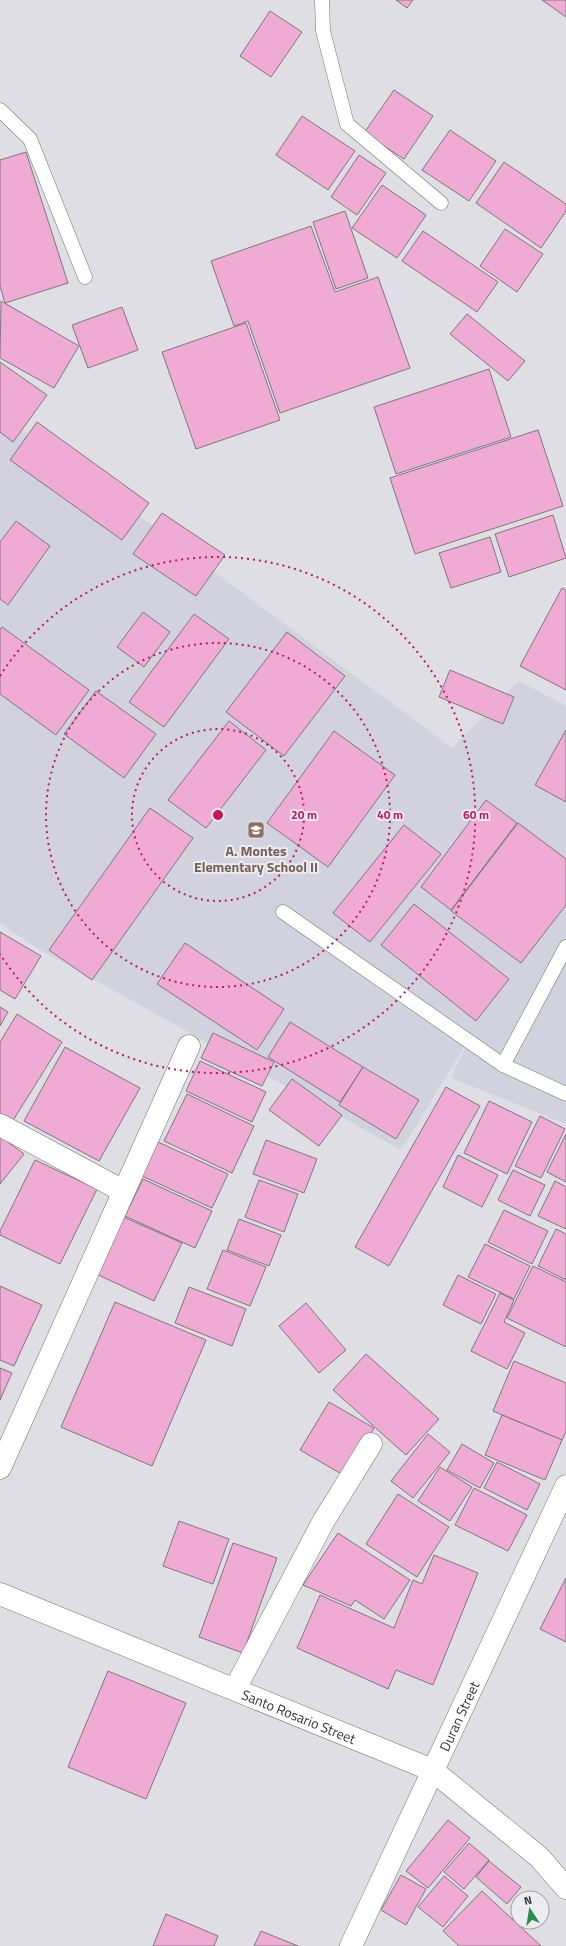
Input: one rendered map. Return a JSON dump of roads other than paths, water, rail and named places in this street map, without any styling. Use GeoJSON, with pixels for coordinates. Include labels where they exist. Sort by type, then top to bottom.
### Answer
{"type":"FeatureCollection","features":[{"type":"Feature","properties":{"kind":"street"},"geometry":{"type":"LineString","coordinates":[[0,1468],[189,1046]]}},
{"type":"Feature","properties":{"kind":"street"},"geometry":{"type":"LineString","coordinates":[[0,1125],[124,1191]]}},
{"type":"Feature","properties":{"kind":"street"},"geometry":{"type":"LineString","coordinates":[[235,1689],[323,1522],[371,1444]]}},
{"type":"Feature","properties":{"kind":"street","name":"Duran Street"},"geometry":{"type":"LineString","coordinates":[[351,1946],[566,1486]]}},
{"type":"Feature","properties":{"kind":"street","name":"Santo Rosario Street"},"geometry":{"type":"LineString","coordinates":[[0,1594],[432,1770],[539,1857],[566,1888]]}},
{"type":"Feature","properties":{"kind":"lane"},"geometry":{"type":"LineString","coordinates":[[322,0],[323,31],[347,124],[441,203]]}},
{"type":"Feature","properties":{"kind":"lane"},"geometry":{"type":"LineString","coordinates":[[0,110],[30,139],[85,277]]}},
{"type":"Feature","properties":{"kind":"lane"},"geometry":{"type":"LineString","coordinates":[[283,912],[503,1065],[566,1094]]}},
{"type":"Feature","properties":{"kind":"lane"},"geometry":{"type":"LineString","coordinates":[[503,1065],[566,947]]}},
{"type":"Feature","properties":{"kind":"place","name":"A. Montes Elementary School II"},"geometry":{"type":"Point","coordinates":[256,830]}}]}
